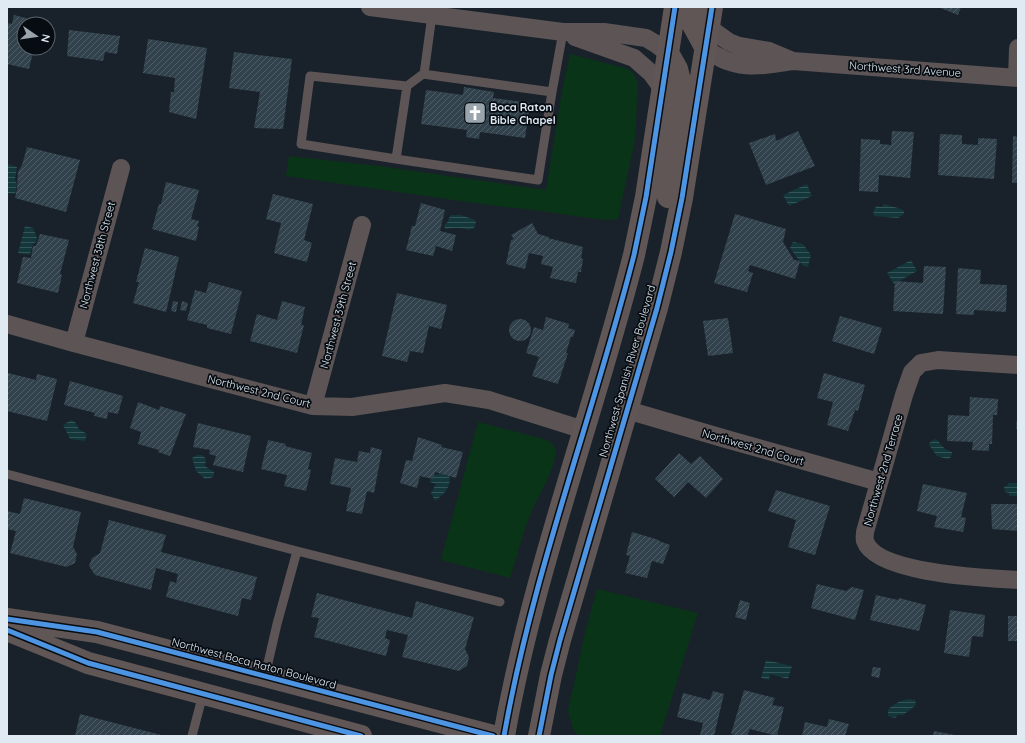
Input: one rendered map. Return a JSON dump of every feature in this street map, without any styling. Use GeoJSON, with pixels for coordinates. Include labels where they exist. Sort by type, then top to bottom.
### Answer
{"type":"FeatureCollection","features":[{"type":"Feature","properties":{"kind":"main road"},"geometry":{"type":"LineString","coordinates":[[504,736],[513,687],[528,626],[634,255],[643,212],[675,7]]}},
{"type":"Feature","properties":{"kind":"main road"},"geometry":{"type":"LineString","coordinates":[[692,7],[693,25],[708,27]]}},
{"type":"Feature","properties":{"kind":"main road","name":"Northwest Spanish River Boulevard"},"geometry":{"type":"LineString","coordinates":[[539,736],[560,640],[657,308],[671,252],[682,198],[708,27]]}},
{"type":"Feature","properties":{"kind":"main road"},"geometry":{"type":"LineString","coordinates":[[668,53],[677,69],[681,85],[668,195],[671,252]]}},
{"type":"Feature","properties":{"kind":"main road","name":"Northwest Boca Raton Boulevard"},"geometry":{"type":"LineString","coordinates":[[7,619],[97,632],[493,736]]}},
{"type":"Feature","properties":{"kind":"main road"},"geometry":{"type":"LineString","coordinates":[[7,630],[88,663],[360,736]]}},
{"type":"Feature","properties":{"kind":"street"},"geometry":{"type":"LineString","coordinates":[[370,7],[401,9],[432,15],[563,32],[604,32],[646,38],[668,53]]}},
{"type":"Feature","properties":{"kind":"street","name":"Northwest 3rd Avenue"},"geometry":{"type":"LineString","coordinates":[[708,27],[719,58],[732,63],[767,66],[793,61],[1017,78]]}},
{"type":"Feature","properties":{"kind":"street"},"geometry":{"type":"LineString","coordinates":[[563,32],[634,58],[651,73],[662,88]]}},
{"type":"Feature","properties":{"kind":"street"},"geometry":{"type":"LineString","coordinates":[[1017,78],[1018,48]]}},
{"type":"Feature","properties":{"kind":"street","name":"Northwest 38th Street"},"geometry":{"type":"LineString","coordinates":[[74,343],[120,168]]}},
{"type":"Feature","properties":{"kind":"street","name":"Northwest 39th Street"},"geometry":{"type":"LineString","coordinates":[[313,406],[362,224]]}},
{"type":"Feature","properties":{"kind":"street","name":"Northwest 2nd Court"},"geometry":{"type":"LineString","coordinates":[[7,324],[313,406],[352,407],[445,393],[489,400],[584,430]]}},
{"type":"Feature","properties":{"kind":"street","name":"Northwest 2nd Terrace"},"geometry":{"type":"LineString","coordinates":[[1018,365],[938,360],[921,363],[912,372],[865,532],[865,541],[872,551],[887,560],[913,569],[946,574],[1018,580]]}},
{"type":"Feature","properties":{"kind":"street","name":"Northwest 2nd Court"},"geometry":{"type":"LineString","coordinates":[[627,410],[879,482]]}},
{"type":"Feature","properties":{"kind":"lane"},"geometry":{"type":"LineString","coordinates":[[424,74],[432,15]]}},
{"type":"Feature","properties":{"kind":"lane"},"geometry":{"type":"LineString","coordinates":[[552,92],[424,74],[407,86],[310,76],[301,144],[538,180],[563,32]]}},
{"type":"Feature","properties":{"kind":"lane"},"geometry":{"type":"LineString","coordinates":[[396,159],[407,86]]}},
{"type":"Feature","properties":{"kind":"lane"},"geometry":{"type":"LineString","coordinates":[[7,474],[500,602]]}},
{"type":"Feature","properties":{"kind":"lane"},"geometry":{"type":"LineString","coordinates":[[265,676],[297,550]]}},
{"type":"Feature","properties":{"kind":"lane"},"geometry":{"type":"LineString","coordinates":[[192,736],[203,694]]}},
{"type":"Feature","properties":{"kind":"green space"},"geometry":{"type":"Polygon","coordinates":[[[570,54],[628,69],[635,76],[638,84],[635,139],[618,219],[607,220],[496,206],[286,176],[289,156],[379,166],[546,190],[562,91],[570,54]]]}},
{"type":"Feature","properties":{"kind":"green space"},"geometry":{"type":"Polygon","coordinates":[[[478,422],[540,438],[551,442],[556,450],[553,466],[528,521],[510,578],[441,560],[478,422]]]}},
{"type":"Feature","properties":{"kind":"green space"},"geometry":{"type":"Polygon","coordinates":[[[597,589],[698,613],[660,736],[579,736],[573,729],[568,711],[586,629],[597,589]]]}},
{"type":"Feature","properties":{"kind":"shaded area"},"geometry":{"type":"Polygon","coordinates":[[[8,164],[17,167],[15,179],[17,185],[15,194],[7,193],[8,164]]]}},
{"type":"Feature","properties":{"kind":"shaded area"},"geometry":{"type":"Polygon","coordinates":[[[807,184],[812,196],[789,206],[783,195],[807,184]]]}},
{"type":"Feature","properties":{"kind":"shaded area"},"geometry":{"type":"Polygon","coordinates":[[[884,204],[901,209],[904,211],[904,214],[898,218],[874,216],[873,212],[877,206],[882,207],[884,204]]]}},
{"type":"Feature","properties":{"kind":"shaded area"},"geometry":{"type":"Polygon","coordinates":[[[451,215],[461,215],[475,220],[476,223],[474,228],[469,230],[460,228],[445,229],[444,225],[447,223],[451,215]]]}},
{"type":"Feature","properties":{"kind":"shaded area"},"geometry":{"type":"Polygon","coordinates":[[[25,226],[33,228],[37,237],[30,255],[18,253],[25,226]]]}},
{"type":"Feature","properties":{"kind":"shaded area"},"geometry":{"type":"Polygon","coordinates":[[[793,242],[803,244],[811,255],[808,267],[803,266],[790,248],[793,242]]]}},
{"type":"Feature","properties":{"kind":"shaded area"},"geometry":{"type":"Polygon","coordinates":[[[911,260],[917,271],[894,284],[887,273],[911,260]]]}},
{"type":"Feature","properties":{"kind":"shaded area"},"geometry":{"type":"Polygon","coordinates":[[[71,420],[75,422],[79,429],[87,434],[85,441],[70,439],[63,425],[71,420]]]}},
{"type":"Feature","properties":{"kind":"shaded area"},"geometry":{"type":"Polygon","coordinates":[[[935,439],[945,449],[952,452],[950,458],[947,459],[937,456],[929,445],[930,442],[935,439]]]}},
{"type":"Feature","properties":{"kind":"shaded area"},"geometry":{"type":"Polygon","coordinates":[[[197,455],[202,455],[206,459],[205,466],[214,472],[214,476],[205,479],[196,471],[192,458],[197,455]]]}},
{"type":"Feature","properties":{"kind":"shaded area"},"geometry":{"type":"Polygon","coordinates":[[[440,473],[449,476],[450,480],[444,493],[435,501],[431,493],[436,484],[430,482],[431,479],[433,479],[434,474],[438,475],[440,473]]]}},
{"type":"Feature","properties":{"kind":"shaded area"},"geometry":{"type":"Polygon","coordinates":[[[1008,483],[1018,483],[1018,496],[1009,496],[1009,493],[1005,492],[1004,487],[1008,485],[1008,483]]]}},
{"type":"Feature","properties":{"kind":"shaded area"},"geometry":{"type":"Polygon","coordinates":[[[766,660],[792,666],[788,679],[770,674],[769,680],[761,678],[766,660]]]}},
{"type":"Feature","properties":{"kind":"shaded area"},"geometry":{"type":"Polygon","coordinates":[[[909,699],[915,700],[915,706],[903,715],[898,715],[895,718],[888,716],[888,710],[892,706],[900,701],[909,699]]]}},
{"type":"Feature","properties":{"kind":"building"},"geometry":{"type":"Polygon","coordinates":[[[938,7],[961,7],[958,15],[938,7]]]}},
{"type":"Feature","properties":{"kind":"building"},"geometry":{"type":"Polygon","coordinates":[[[14,15],[18,16],[16,16],[16,56],[32,56],[29,69],[7,64],[7,23],[12,24],[14,15]]]}},
{"type":"Feature","properties":{"kind":"building"},"geometry":{"type":"Polygon","coordinates":[[[69,30],[120,36],[117,54],[105,52],[103,61],[67,56],[69,30]]]}},
{"type":"Feature","properties":{"kind":"building"},"geometry":{"type":"Polygon","coordinates":[[[148,39],[207,48],[196,119],[169,112],[171,92],[174,92],[175,78],[143,73],[148,39]]]}},
{"type":"Feature","properties":{"kind":"building"},"geometry":{"type":"Polygon","coordinates":[[[234,52],[292,59],[283,129],[254,128],[260,92],[229,88],[234,52]]]}},
{"type":"Feature","properties":{"kind":"building","name":"Boca Raton Bible Chapel"},"geometry":{"type":"Polygon","coordinates":[[[464,87],[494,92],[493,98],[530,103],[525,138],[480,132],[479,139],[466,137],[467,130],[421,124],[426,90],[463,95],[464,87]]]}},
{"type":"Feature","properties":{"kind":"building"},"geometry":{"type":"Polygon","coordinates":[[[798,131],[815,166],[766,185],[749,143],[775,134],[776,141],[798,131]]]}},
{"type":"Feature","properties":{"kind":"building"},"geometry":{"type":"Polygon","coordinates":[[[892,131],[914,132],[910,178],[879,175],[878,192],[859,191],[861,139],[880,140],[880,144],[891,145],[892,131]]]}},
{"type":"Feature","properties":{"kind":"building"},"geometry":{"type":"Polygon","coordinates":[[[940,134],[962,135],[962,144],[978,145],[978,138],[997,139],[994,179],[938,175],[940,134]]]}},
{"type":"Feature","properties":{"kind":"building"},"geometry":{"type":"Polygon","coordinates":[[[1013,136],[1018,137],[1018,183],[1012,183],[1013,136]]]}},
{"type":"Feature","properties":{"kind":"building"},"geometry":{"type":"Polygon","coordinates":[[[27,147],[80,160],[66,212],[15,198],[18,172],[22,165],[27,147]]]}},
{"type":"Feature","properties":{"kind":"building"},"geometry":{"type":"Polygon","coordinates":[[[166,182],[199,190],[191,219],[199,221],[197,226],[199,227],[196,241],[152,229],[159,204],[161,204],[166,182]]]}},
{"type":"Feature","properties":{"kind":"building"},"geometry":{"type":"Polygon","coordinates":[[[273,194],[313,204],[304,240],[312,243],[307,262],[274,253],[281,223],[266,219],[273,194]]]}},
{"type":"Feature","properties":{"kind":"building"},"geometry":{"type":"Polygon","coordinates":[[[421,203],[445,210],[440,231],[456,235],[452,251],[436,246],[433,256],[406,250],[412,226],[415,226],[421,203]]]}},
{"type":"Feature","properties":{"kind":"building"},"geometry":{"type":"Polygon","coordinates":[[[735,214],[786,229],[783,242],[794,260],[800,261],[795,279],[750,265],[748,271],[753,273],[747,292],[714,283],[735,214]]]}},
{"type":"Feature","properties":{"kind":"building"},"geometry":{"type":"Polygon","coordinates":[[[532,223],[538,234],[583,247],[581,272],[578,272],[576,283],[550,278],[553,267],[541,264],[543,256],[529,253],[525,269],[506,264],[511,240],[514,239],[511,235],[532,223]]]}},
{"type":"Feature","properties":{"kind":"building"},"geometry":{"type":"Polygon","coordinates":[[[40,234],[69,240],[60,274],[62,275],[58,293],[17,283],[23,257],[31,258],[33,246],[36,246],[40,234]]]}},
{"type":"Feature","properties":{"kind":"building"},"geometry":{"type":"Polygon","coordinates":[[[145,248],[179,257],[166,312],[133,303],[139,282],[136,282],[145,248]]]}},
{"type":"Feature","properties":{"kind":"building"},"geometry":{"type":"Polygon","coordinates":[[[924,266],[946,267],[943,314],[893,311],[895,281],[923,283],[924,266]]]}},
{"type":"Feature","properties":{"kind":"building"},"geometry":{"type":"Polygon","coordinates":[[[958,268],[981,270],[980,284],[1007,285],[1006,312],[974,310],[974,315],[956,314],[958,268]]]}},
{"type":"Feature","properties":{"kind":"building"},"geometry":{"type":"Polygon","coordinates":[[[209,282],[242,291],[231,334],[207,328],[207,325],[187,320],[195,290],[206,293],[209,282]]]}},
{"type":"Feature","properties":{"kind":"building"},"geometry":{"type":"Polygon","coordinates":[[[397,293],[447,305],[441,329],[429,326],[423,353],[410,351],[407,362],[382,356],[397,293]]]}},
{"type":"Feature","properties":{"kind":"building"},"geometry":{"type":"Polygon","coordinates":[[[173,301],[178,302],[176,312],[171,311],[173,301]]]}},
{"type":"Feature","properties":{"kind":"building"},"geometry":{"type":"Polygon","coordinates":[[[182,301],[188,303],[186,311],[180,310],[182,301]]]}},
{"type":"Feature","properties":{"kind":"building"},"geometry":{"type":"Polygon","coordinates":[[[282,301],[305,307],[301,325],[304,325],[297,353],[250,341],[257,314],[277,320],[282,301]]]}},
{"type":"Feature","properties":{"kind":"building"},"geometry":{"type":"Polygon","coordinates":[[[840,316],[882,328],[874,354],[832,341],[840,316]]]}},
{"type":"Feature","properties":{"kind":"building"},"geometry":{"type":"Polygon","coordinates":[[[546,317],[569,324],[568,328],[575,330],[573,337],[571,337],[570,340],[566,353],[568,353],[558,384],[532,376],[539,357],[526,353],[534,327],[543,330],[546,317]]]}},
{"type":"Feature","properties":{"kind":"building"},"geometry":{"type":"Polygon","coordinates":[[[728,318],[733,353],[708,356],[703,321],[728,318]]]}},
{"type":"Feature","properties":{"kind":"building"},"geometry":{"type":"Polygon","coordinates":[[[516,319],[524,319],[531,326],[531,334],[524,341],[516,341],[509,334],[509,326],[516,319]]]}},
{"type":"Feature","properties":{"kind":"building"},"geometry":{"type":"Polygon","coordinates":[[[8,373],[36,380],[37,374],[57,379],[47,421],[7,411],[8,373]]]}},
{"type":"Feature","properties":{"kind":"building"},"geometry":{"type":"Polygon","coordinates":[[[824,373],[865,385],[858,411],[855,410],[848,431],[827,425],[833,402],[817,398],[824,373]]]}},
{"type":"Feature","properties":{"kind":"building"},"geometry":{"type":"Polygon","coordinates":[[[70,381],[123,396],[118,414],[108,412],[107,419],[94,416],[95,413],[64,405],[70,381]]]}},
{"type":"Feature","properties":{"kind":"building"},"geometry":{"type":"Polygon","coordinates":[[[970,397],[998,399],[997,415],[993,415],[992,444],[989,444],[989,451],[972,450],[973,442],[947,441],[948,415],[969,416],[970,397]]]}},
{"type":"Feature","properties":{"kind":"building"},"geometry":{"type":"Polygon","coordinates":[[[138,402],[159,410],[160,406],[186,414],[170,456],[158,452],[159,450],[138,444],[141,432],[130,428],[138,402]]]}},
{"type":"Feature","properties":{"kind":"building"},"geometry":{"type":"Polygon","coordinates":[[[1017,418],[1018,429],[1016,429],[1017,418]]]}},
{"type":"Feature","properties":{"kind":"building"},"geometry":{"type":"Polygon","coordinates":[[[198,423],[251,436],[243,472],[213,465],[216,456],[209,454],[210,450],[193,447],[198,423]]]}},
{"type":"Feature","properties":{"kind":"building"},"geometry":{"type":"Polygon","coordinates":[[[418,437],[442,445],[441,447],[463,452],[456,478],[435,472],[433,479],[420,476],[417,488],[400,483],[406,460],[412,461],[418,437]]]}},
{"type":"Feature","properties":{"kind":"building"},"geometry":{"type":"Polygon","coordinates":[[[268,440],[286,444],[285,446],[312,453],[308,469],[311,470],[306,491],[284,486],[287,475],[261,469],[268,440]]]}},
{"type":"Feature","properties":{"kind":"building"},"geometry":{"type":"Polygon","coordinates":[[[371,447],[382,450],[374,493],[367,491],[362,514],[346,511],[351,488],[330,484],[335,458],[357,462],[359,451],[370,453],[371,447]]]}},
{"type":"Feature","properties":{"kind":"building"},"geometry":{"type":"Polygon","coordinates":[[[679,453],[691,464],[700,456],[723,479],[706,498],[688,482],[674,497],[655,479],[679,453]]]}},
{"type":"Feature","properties":{"kind":"building"},"geometry":{"type":"Polygon","coordinates":[[[923,484],[967,493],[961,517],[966,518],[963,532],[934,527],[937,516],[917,511],[923,484]]]}},
{"type":"Feature","properties":{"kind":"building"},"geometry":{"type":"Polygon","coordinates":[[[776,490],[830,506],[815,555],[788,547],[796,520],[768,511],[776,490]]]}},
{"type":"Feature","properties":{"kind":"building"},"geometry":{"type":"Polygon","coordinates":[[[24,498],[81,512],[73,547],[77,554],[75,563],[67,567],[10,553],[16,531],[7,529],[7,511],[20,514],[24,498]]]}},
{"type":"Feature","properties":{"kind":"building"},"geometry":{"type":"Polygon","coordinates":[[[991,504],[1018,504],[1018,531],[992,529],[991,504]]]}},
{"type":"Feature","properties":{"kind":"building"},"geometry":{"type":"Polygon","coordinates":[[[109,520],[166,535],[161,552],[257,577],[251,600],[242,598],[238,616],[166,597],[170,581],[176,583],[178,574],[156,568],[151,590],[95,575],[89,566],[92,558],[100,553],[109,520]]]}},
{"type":"Feature","properties":{"kind":"building"},"geometry":{"type":"Polygon","coordinates":[[[632,532],[670,545],[663,564],[652,561],[647,578],[625,573],[630,556],[626,555],[632,532]]]}},
{"type":"Feature","properties":{"kind":"building"},"geometry":{"type":"Polygon","coordinates":[[[817,584],[846,591],[852,587],[864,590],[855,620],[811,608],[817,584]]]}},
{"type":"Feature","properties":{"kind":"building"},"geometry":{"type":"Polygon","coordinates":[[[317,593],[412,618],[416,601],[474,617],[465,649],[469,657],[467,666],[459,671],[402,657],[408,635],[387,630],[385,638],[390,640],[386,656],[314,637],[319,618],[311,617],[317,593]]]}},
{"type":"Feature","properties":{"kind":"building"},"geometry":{"type":"Polygon","coordinates":[[[876,595],[898,600],[899,598],[926,605],[919,631],[870,620],[876,595]]]}},
{"type":"Feature","properties":{"kind":"building"},"geometry":{"type":"Polygon","coordinates":[[[740,600],[750,603],[746,620],[735,617],[740,600]]]}},
{"type":"Feature","properties":{"kind":"building"},"geometry":{"type":"Polygon","coordinates":[[[950,610],[985,615],[983,637],[972,636],[969,657],[944,653],[950,610]]]}},
{"type":"Feature","properties":{"kind":"building"},"geometry":{"type":"Polygon","coordinates":[[[1008,616],[1018,616],[1018,641],[1008,641],[1008,616]]]}},
{"type":"Feature","properties":{"kind":"building"},"geometry":{"type":"Polygon","coordinates":[[[873,667],[881,668],[879,678],[871,676],[873,667]]]}},
{"type":"Feature","properties":{"kind":"building"},"geometry":{"type":"Polygon","coordinates":[[[744,690],[775,698],[772,705],[784,707],[777,736],[750,729],[747,736],[731,734],[744,690]]]}},
{"type":"Feature","properties":{"kind":"building"},"geometry":{"type":"Polygon","coordinates":[[[713,691],[724,694],[714,736],[702,736],[700,735],[703,723],[677,717],[683,693],[710,700],[713,691]]]}},
{"type":"Feature","properties":{"kind":"building"},"geometry":{"type":"Polygon","coordinates":[[[80,714],[161,735],[161,736],[75,736],[80,714]]]}},
{"type":"Feature","properties":{"kind":"building"},"geometry":{"type":"Polygon","coordinates":[[[829,719],[849,724],[845,736],[802,736],[805,722],[827,727],[829,719]]]}},
{"type":"Feature","properties":{"kind":"building"},"geometry":{"type":"Polygon","coordinates":[[[934,731],[955,735],[955,736],[933,736],[934,731]]]}},
{"type":"Feature","properties":{"kind":"cycle path"},"geometry":{"type":"LineString","coordinates":[[504,736],[516,675],[547,554],[618,315],[634,255],[646,197],[675,7]]}},
{"type":"Feature","properties":{"kind":"cycle path"},"geometry":{"type":"LineString","coordinates":[[539,736],[551,675],[560,640],[657,308],[671,252],[682,198],[712,7]]}},
{"type":"Feature","properties":{"kind":"cycle path"},"geometry":{"type":"LineString","coordinates":[[7,619],[97,632],[493,736]]}},
{"type":"Feature","properties":{"kind":"cycle path"},"geometry":{"type":"LineString","coordinates":[[7,630],[88,663],[361,736]]}},
{"type":"Feature","properties":{"kind":"place","name":"Boca Raton Bible Chapel"},"geometry":{"type":"Point","coordinates":[475,113]}}]}
